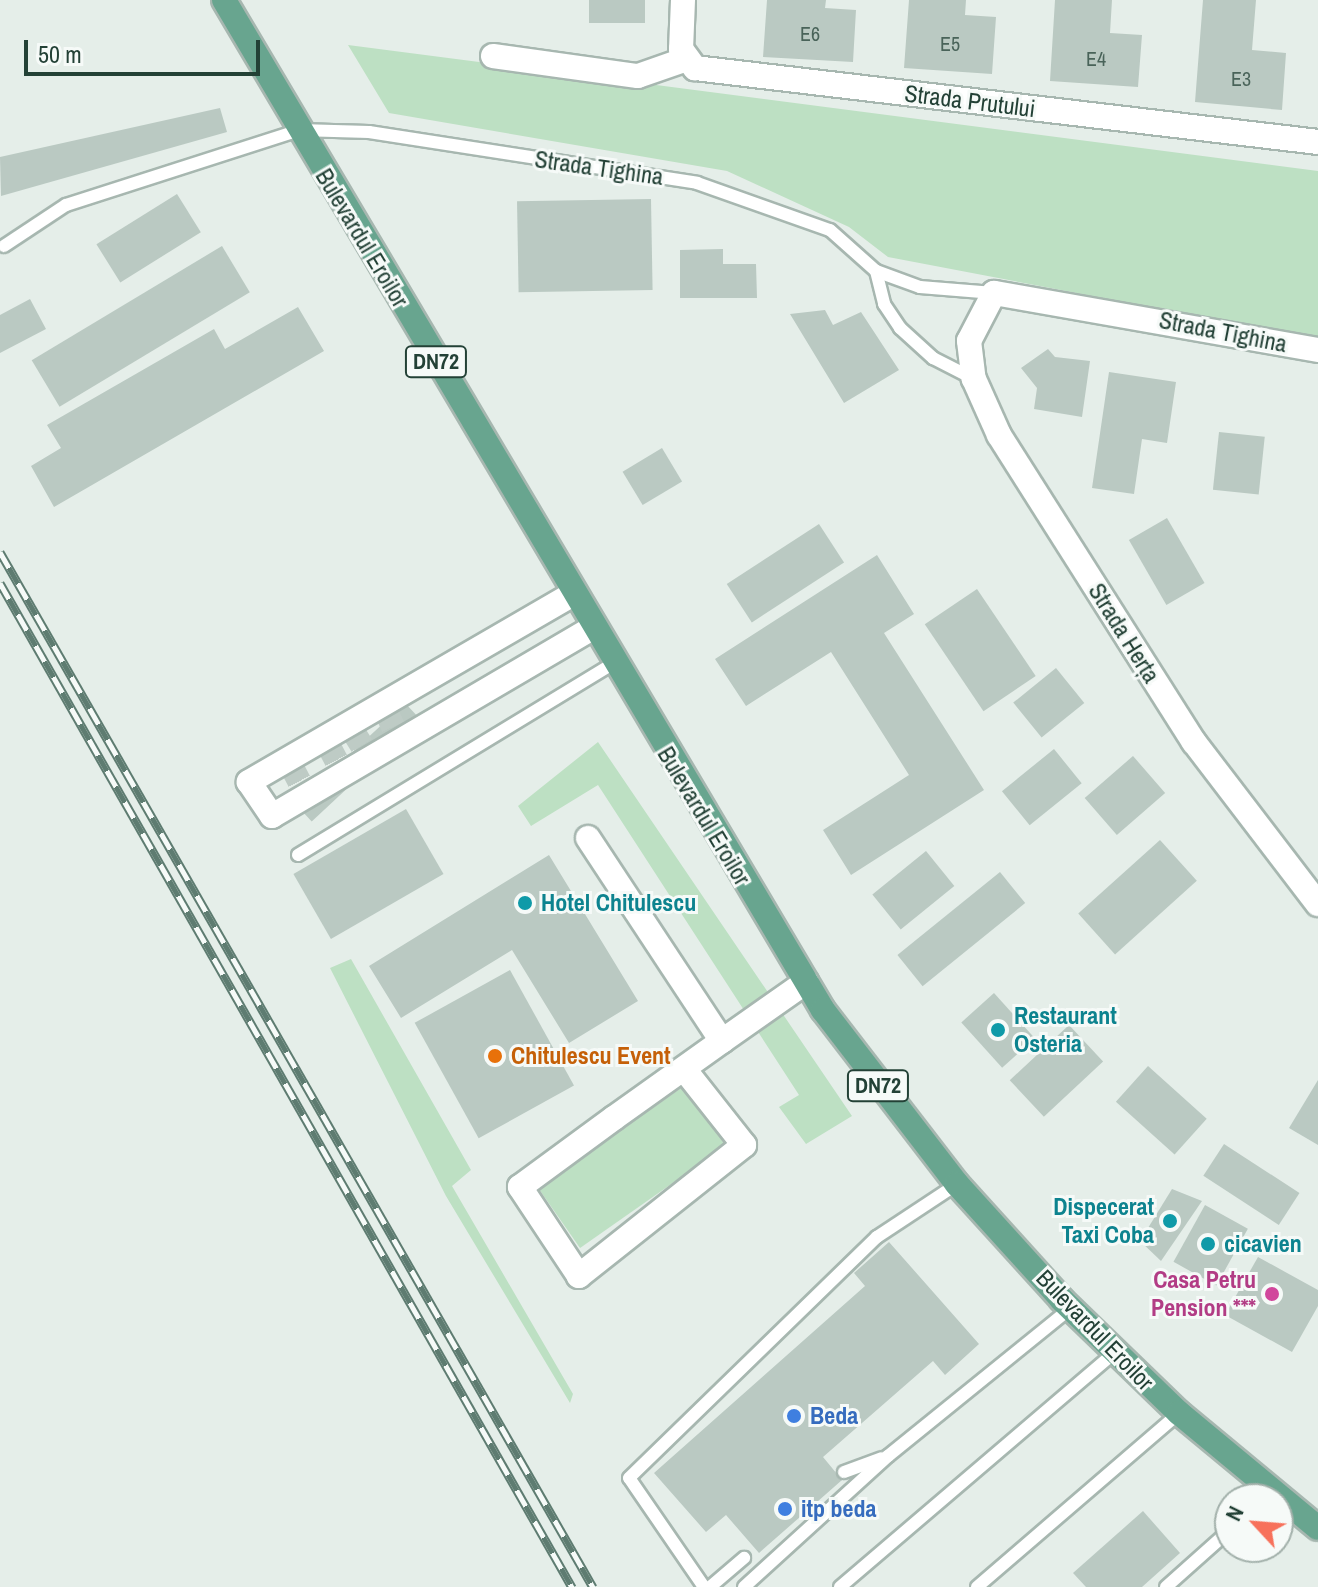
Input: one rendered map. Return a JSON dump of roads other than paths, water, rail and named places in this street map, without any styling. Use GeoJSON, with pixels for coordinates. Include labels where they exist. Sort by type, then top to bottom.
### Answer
{"type":"FeatureCollection","features":[{"type":"Feature","properties":{"kind":"main road","name":"Bulevardul Eroilor"},"geometry":{"type":"LineString","coordinates":[[224,0],[593,628],[806,982],[957,1184],[1114,1353],[1255,1483]]}},
{"type":"Feature","properties":{"kind":"main road","name":"Bulevardul Eroilor"},"geometry":{"type":"LineString","coordinates":[[1294,1512],[1318,1528]]}},
{"type":"Feature","properties":{"kind":"street"},"geometry":{"type":"LineString","coordinates":[[493,56],[638,76],[684,60],[683,0]]}},
{"type":"Feature","properties":{"kind":"street","name":"Strada Prutului"},"geometry":{"type":"LineString","coordinates":[[684,60],[710,71],[1318,142]]}},
{"type":"Feature","properties":{"kind":"street","name":"Strada Herța"},"geometry":{"type":"LineString","coordinates":[[994,293],[969,341],[974,379],[999,435],[1194,742],[1318,904]]}},
{"type":"Feature","properties":{"kind":"street","name":"Strada Tighina"},"geometry":{"type":"LineString","coordinates":[[994,293],[1318,350]]}},
{"type":"Feature","properties":{"kind":"street"},"geometry":{"type":"LineString","coordinates":[[573,594],[249,782],[272,816],[593,628]]}},
{"type":"Feature","properties":{"kind":"street"},"geometry":{"type":"LineString","coordinates":[[588,838],[722,1041]]}},
{"type":"Feature","properties":{"kind":"street"},"geometry":{"type":"LineString","coordinates":[[684,1069],[744,1145],[579,1276],[520,1187],[614,1118],[806,982]]}},
{"type":"Feature","properties":{"kind":"lane","name":"Strada Tighina"},"geometry":{"type":"LineString","coordinates":[[4,246],[66,205],[299,130],[369,132],[697,183],[830,230],[876,271]]}},
{"type":"Feature","properties":{"kind":"lane"},"geometry":{"type":"LineString","coordinates":[[876,271],[920,287],[994,293]]}},
{"type":"Feature","properties":{"kind":"lane"},"geometry":{"type":"LineString","coordinates":[[876,271],[884,304],[900,328],[933,358],[974,379]]}},
{"type":"Feature","properties":{"kind":"lane"},"geometry":{"type":"LineString","coordinates":[[298,855],[614,663]]}},
{"type":"Feature","properties":{"kind":"lane"},"geometry":{"type":"LineString","coordinates":[[704,1587],[629,1478],[877,1237],[957,1184]]}},
{"type":"Feature","properties":{"kind":"lane"},"geometry":{"type":"LineString","coordinates":[[744,1587],[888,1456],[1071,1308]]}},
{"type":"Feature","properties":{"kind":"lane"},"geometry":{"type":"LineString","coordinates":[[840,1587],[1114,1353]]}},
{"type":"Feature","properties":{"kind":"lane"},"geometry":{"type":"LineString","coordinates":[[977,1587],[1179,1413]]}},
{"type":"Feature","properties":{"kind":"lane"},"geometry":{"type":"LineString","coordinates":[[844,1472],[888,1456]]}},
{"type":"Feature","properties":{"kind":"lane"},"geometry":{"type":"LineString","coordinates":[[1166,1587],[1214,1544]]}},
{"type":"Feature","properties":{"kind":"lane"},"geometry":{"type":"LineString","coordinates":[[710,1587],[744,1558]]}},
{"type":"Feature","properties":{"kind":"tunnel"},"geometry":{"type":"LineString","coordinates":[[383,705],[400,741]]}},
{"type":"Feature","properties":{"kind":"tunnel"},"geometry":{"type":"LineString","coordinates":[[349,725],[370,759]]}},
{"type":"Feature","properties":{"kind":"tunnel"},"geometry":{"type":"LineString","coordinates":[[325,739],[344,775]]}},
{"type":"Feature","properties":{"kind":"tunnel"},"geometry":{"type":"LineString","coordinates":[[288,760],[307,796]]}},
{"type":"Feature","properties":{"kind":"railway"},"geometry":{"type":"LineString","coordinates":[[0,552],[593,1587]]}},
{"type":"Feature","properties":{"kind":"railway"},"geometry":{"type":"LineString","coordinates":[[0,583],[572,1587]]}},
{"type":"Feature","properties":{"kind":"place","name":"Hotel Chitulescu"},"geometry":{"type":"Point","coordinates":[525,903]}},
{"type":"Feature","properties":{"kind":"place","name":"Restaurant Osteria"},"geometry":{"type":"Point","coordinates":[998,1030]}},
{"type":"Feature","properties":{"kind":"place","name":"Chitulescu Event"},"geometry":{"type":"Point","coordinates":[495,1056]}},
{"type":"Feature","properties":{"kind":"place","name":"Dispecerat Taxi Coba"},"geometry":{"type":"Point","coordinates":[1170,1221]}},
{"type":"Feature","properties":{"kind":"place","name":"cicavien"},"geometry":{"type":"Point","coordinates":[1208,1244]}},
{"type":"Feature","properties":{"kind":"place","name":"Casa Petru Pension ***"},"geometry":{"type":"Point","coordinates":[1272,1294]}},
{"type":"Feature","properties":{"kind":"place","name":"Beda"},"geometry":{"type":"Point","coordinates":[794,1416]}},
{"type":"Feature","properties":{"kind":"place","name":"itp beda"},"geometry":{"type":"Point","coordinates":[785,1509]}}]}
